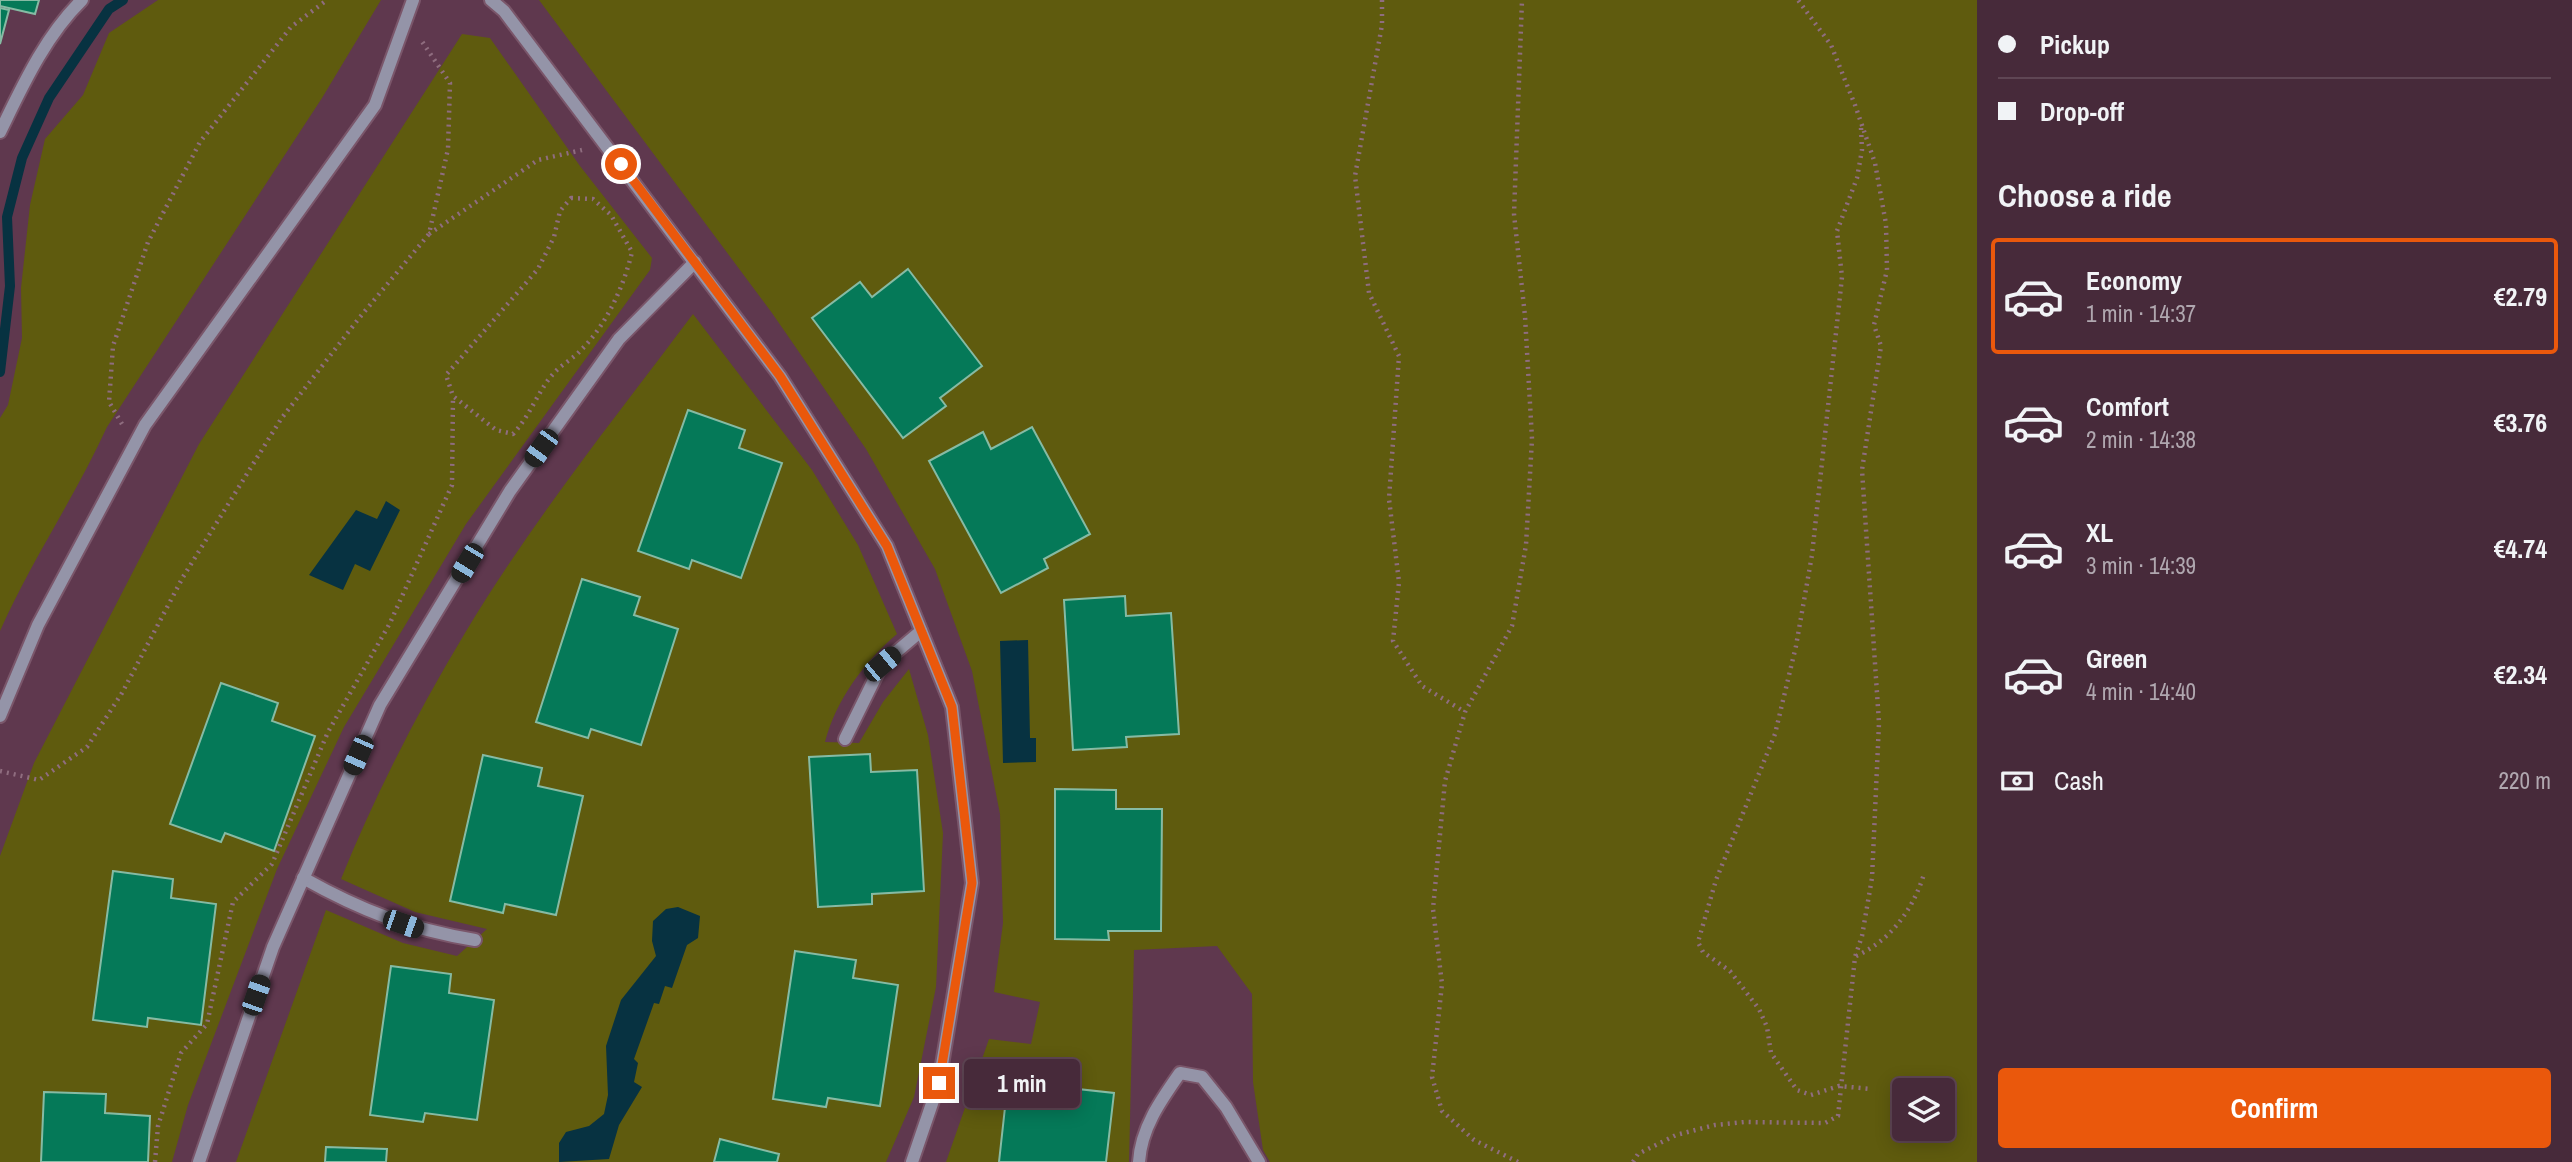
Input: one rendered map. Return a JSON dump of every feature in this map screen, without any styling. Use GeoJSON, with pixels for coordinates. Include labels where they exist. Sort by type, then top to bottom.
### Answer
{"type":"FeatureCollection","features":[{"type":"Feature","properties":{"kind":"street"},"geometry":{"type":"LineString","coordinates":[[0,132],[22,88],[64,17],[82,0]]}},
{"type":"Feature","properties":{"kind":"street"},"geometry":{"type":"LineString","coordinates":[[0,716],[38,625],[145,425],[375,105],[414,0]]}},
{"type":"Feature","properties":{"kind":"street"},"geometry":{"type":"LineString","coordinates":[[491,0],[504,11],[607,144],[780,376],[887,546],[952,707],[972,883],[939,1083],[912,1162]]}},
{"type":"Feature","properties":{"kind":"street"},"geometry":{"type":"LineString","coordinates":[[199,1162],[273,947],[380,705],[510,491],[619,339],[695,262]]}},
{"type":"Feature","properties":{"kind":"street"},"geometry":{"type":"LineString","coordinates":[[845,739],[882,664],[921,631]]}},
{"type":"Feature","properties":{"kind":"street"},"geometry":{"type":"LineString","coordinates":[[303,878],[357,908],[426,932],[475,940]]}},
{"type":"Feature","properties":{"kind":"street"},"geometry":{"type":"LineString","coordinates":[[1139,1162],[1140,1142],[1161,1099],[1180,1073],[1202,1077],[1226,1107],[1259,1162]]}},
{"type":"Feature","properties":{"kind":"path"},"geometry":{"type":"LineString","coordinates":[[135,444],[109,402],[113,346],[148,242],[200,142],[291,27],[327,0]]}},
{"type":"Feature","properties":{"kind":"path"},"geometry":{"type":"LineString","coordinates":[[1382,0],[1382,25],[1355,176],[1369,293],[1399,356],[1389,499],[1399,582],[1394,641],[1422,686],[1465,712]]}},
{"type":"Feature","properties":{"kind":"path"},"geometry":{"type":"LineString","coordinates":[[1518,1162],[1474,1140],[1442,1111],[1432,1077],[1442,984],[1433,909],[1446,781],[1465,712],[1513,626],[1526,545],[1532,439],[1525,316],[1514,214],[1524,10],[1522,0]]}},
{"type":"Feature","properties":{"kind":"path"},"geometry":{"type":"LineString","coordinates":[[1633,1162],[1638,1154],[1676,1135],[1715,1125],[1833,1121],[1840,1109],[1839,1086],[1855,957],[1862,936],[1872,878],[1879,723],[1862,470],[1881,346],[1875,318],[1887,270],[1884,212],[1875,163],[1831,45],[1798,0]]}},
{"type":"Feature","properties":{"kind":"path"},"geometry":{"type":"LineString","coordinates":[[407,19],[450,83],[447,149],[429,234]]}},
{"type":"Feature","properties":{"kind":"path"},"geometry":{"type":"LineString","coordinates":[[1860,120],[1862,150],[1857,178],[1837,231],[1842,278],[1818,505],[1796,646],[1775,734],[1716,880],[1698,942],[1703,952],[1730,971],[1759,1009],[1767,1027],[1771,1054],[1797,1090],[1819,1095],[1839,1086],[1871,1090]]}},
{"type":"Feature","properties":{"kind":"path"},"geometry":{"type":"LineString","coordinates":[[0,771],[38,780],[87,747],[122,693],[183,577],[281,419],[429,234],[538,160],[607,144]]}},
{"type":"Feature","properties":{"kind":"path"},"geometry":{"type":"LineString","coordinates":[[155,1162],[158,1126],[181,1053],[207,1024],[233,902],[272,864],[328,732],[390,624],[452,485],[453,396],[446,375],[538,270],[554,237],[560,211],[570,198],[593,199],[611,215],[632,252],[626,277],[614,302],[582,350],[554,373],[529,417],[513,434],[496,430],[453,396]]}},
{"type":"Feature","properties":{"kind":"path"},"geometry":{"type":"LineString","coordinates":[[1855,957],[1885,939],[1905,915],[1924,874]]}},
{"type":"Feature","properties":{"kind":"shaded area"},"geometry":{"type":"Polygon","coordinates":[[[158,0],[381,0],[322,98],[107,427],[0,631],[0,418],[8,405],[22,338],[21,288],[30,205],[45,139],[83,95],[109,33],[158,0]]]}},
{"type":"Feature","properties":{"kind":"shaded area"},"geometry":{"type":"Polygon","coordinates":[[[539,0],[1977,0],[1977,1162],[1270,1162],[1263,1150],[1253,1082],[1252,994],[1217,946],[1134,950],[1129,1162],[946,1162],[989,1039],[1031,1044],[1040,1002],[994,992],[1003,923],[1000,814],[972,671],[935,569],[866,449],[772,313],[539,0]]]}},
{"type":"Feature","properties":{"kind":"shaded area"},"geometry":{"type":"Polygon","coordinates":[[[462,34],[490,38],[580,166],[652,258],[650,270],[466,524],[344,727],[277,869],[188,1105],[172,1162],[0,1162],[0,856],[34,763],[199,444],[462,34]]]}},
{"type":"Feature","properties":{"kind":"shaded area"},"geometry":{"type":"Polygon","coordinates":[[[693,314],[812,470],[858,545],[897,634],[873,657],[853,683],[836,711],[825,742],[859,743],[883,702],[909,669],[928,735],[943,833],[936,987],[914,1097],[886,1162],[236,1162],[326,910],[403,943],[457,956],[487,929],[415,912],[341,879],[368,816],[414,723],[491,591],[575,471],[693,314]]]}},
{"type":"Feature","properties":{"kind":"water"},"geometry":{"type":"Polygon","coordinates":[[[386,501],[400,510],[370,571],[355,564],[343,590],[309,575],[356,510],[377,519],[386,501]]]}},
{"type":"Feature","properties":{"kind":"water"},"geometry":{"type":"Polygon","coordinates":[[[1028,640],[1030,738],[1036,738],[1036,762],[1003,763],[1000,641],[1028,640]]]}},
{"type":"Feature","properties":{"kind":"water"},"geometry":{"type":"Polygon","coordinates":[[[678,907],[700,916],[698,938],[687,945],[672,988],[665,986],[659,1004],[654,1003],[634,1059],[638,1063],[634,1082],[642,1087],[619,1125],[609,1159],[559,1162],[559,1143],[566,1132],[589,1126],[604,1114],[608,1095],[606,1046],[621,1000],[656,956],[652,941],[653,921],[666,909],[678,907]]]}},
{"type":"Feature","properties":{"kind":"building"},"geometry":{"type":"Polygon","coordinates":[[[0,0],[39,0],[35,14],[0,6],[0,0]]]}},
{"type":"Feature","properties":{"kind":"building"},"geometry":{"type":"Polygon","coordinates":[[[0,8],[9,10],[0,44],[0,8]]]}},
{"type":"Feature","properties":{"kind":"building"},"geometry":{"type":"Polygon","coordinates":[[[908,269],[982,366],[940,398],[946,406],[903,438],[812,318],[860,282],[872,297],[908,269]]]}},
{"type":"Feature","properties":{"kind":"building"},"geometry":{"type":"Polygon","coordinates":[[[688,410],[745,430],[739,448],[782,463],[741,578],[692,560],[689,569],[638,551],[688,410]]]}},
{"type":"Feature","properties":{"kind":"building"},"geometry":{"type":"Polygon","coordinates":[[[1032,427],[1090,534],[1044,559],[1048,568],[1001,593],[929,461],[983,432],[991,449],[1032,427]]]}},
{"type":"Feature","properties":{"kind":"building"},"geometry":{"type":"Polygon","coordinates":[[[582,579],[640,597],[634,615],[678,629],[641,745],[591,729],[588,738],[536,722],[582,579]]]}},
{"type":"Feature","properties":{"kind":"building"},"geometry":{"type":"Polygon","coordinates":[[[1125,596],[1126,616],[1171,613],[1179,734],[1126,737],[1127,747],[1073,750],[1064,600],[1125,596]]]}},
{"type":"Feature","properties":{"kind":"building"},"geometry":{"type":"Polygon","coordinates":[[[221,683],[278,703],[272,721],[315,736],[274,851],[225,833],[221,842],[170,824],[221,683]]]}},
{"type":"Feature","properties":{"kind":"building"},"geometry":{"type":"Polygon","coordinates":[[[870,754],[871,772],[917,770],[924,891],[872,894],[872,904],[818,907],[809,757],[870,754]]]}},
{"type":"Feature","properties":{"kind":"building"},"geometry":{"type":"Polygon","coordinates":[[[483,755],[542,768],[538,786],[583,796],[556,915],[505,904],[503,913],[450,901],[483,755]]]}},
{"type":"Feature","properties":{"kind":"building"},"geometry":{"type":"Polygon","coordinates":[[[1055,789],[1116,790],[1116,809],[1162,809],[1161,931],[1108,931],[1109,940],[1055,939],[1055,789]]]}},
{"type":"Feature","properties":{"kind":"building"},"geometry":{"type":"Polygon","coordinates":[[[113,871],[173,879],[171,898],[216,904],[201,1025],[148,1018],[147,1027],[93,1020],[113,871]]]}},
{"type":"Feature","properties":{"kind":"building"},"geometry":{"type":"Polygon","coordinates":[[[795,951],[856,960],[853,978],[898,985],[880,1106],[828,1098],[826,1107],[773,1099],[795,951]]]}},
{"type":"Feature","properties":{"kind":"building"},"geometry":{"type":"Polygon","coordinates":[[[391,966],[451,974],[449,993],[494,1000],[477,1120],[425,1113],[423,1122],[370,1115],[391,966]]]}},
{"type":"Feature","properties":{"kind":"building"},"geometry":{"type":"Polygon","coordinates":[[[1010,1062],[1070,1069],[1069,1088],[1114,1093],[1106,1162],[999,1162],[1010,1062]]]}},
{"type":"Feature","properties":{"kind":"building"},"geometry":{"type":"Polygon","coordinates":[[[44,1092],[106,1094],[105,1113],[150,1116],[148,1162],[41,1162],[44,1092]]]}},
{"type":"Feature","properties":{"kind":"building"},"geometry":{"type":"Polygon","coordinates":[[[720,1139],[779,1154],[777,1162],[714,1162],[720,1139]]]}},
{"type":"Feature","properties":{"kind":"building"},"geometry":{"type":"Polygon","coordinates":[[[326,1147],[387,1149],[386,1162],[325,1162],[326,1147]]]}},
{"type":"Feature","properties":{"kind":"waterway"},"geometry":{"type":"LineString","coordinates":[[0,372],[10,286],[7,217],[22,158],[49,98],[109,9],[123,0]]}},
{"type":"Feature","properties":{"kind":"route"},"geometry":{"type":"LineString","coordinates":[[621,164],[780,376],[887,546],[952,707],[972,883],[939,1083]]}}]}
